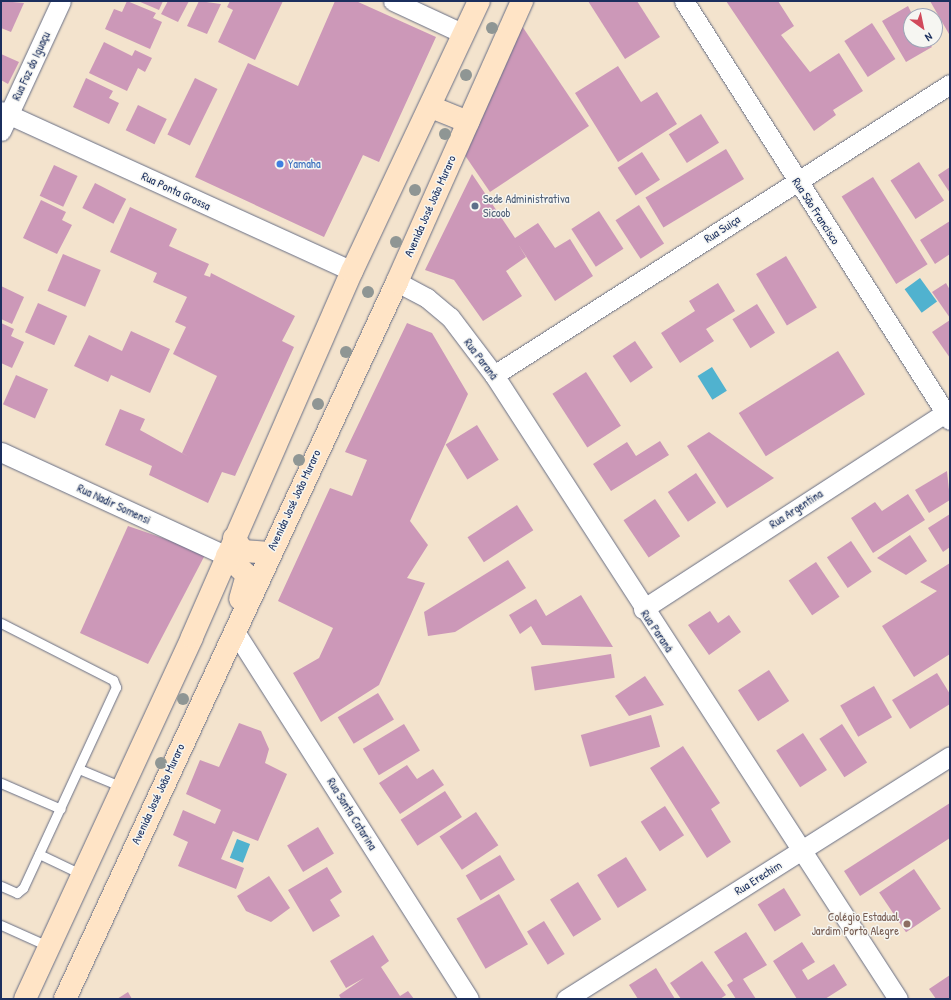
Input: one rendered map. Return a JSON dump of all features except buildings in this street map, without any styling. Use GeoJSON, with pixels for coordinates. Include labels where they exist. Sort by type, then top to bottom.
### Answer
{"type":"FeatureCollection","features":[{"type":"Feature","properties":{"kind":"main road"},"geometry":{"type":"LineString","coordinates":[[25,999],[120,786],[231,547],[352,271],[479,1]]}},
{"type":"Feature","properties":{"kind":"main road","name":"Avenida José João Muraro"},"geometry":{"type":"LineString","coordinates":[[65,999],[270,552],[397,282],[522,1]]}},
{"type":"Feature","properties":{"kind":"main road"},"geometry":{"type":"LineString","coordinates":[[430,107],[468,122]]}},
{"type":"Feature","properties":{"kind":"main road"},"geometry":{"type":"LineString","coordinates":[[231,547],[244,550],[270,552]]}},
{"type":"Feature","properties":{"kind":"main road"},"geometry":{"type":"LineString","coordinates":[[231,547],[247,574],[246,586],[231,620],[234,630]]}},
{"type":"Feature","properties":{"kind":"street","name":"Rua Foz do Iguaçu"},"geometry":{"type":"LineString","coordinates":[[3,119],[61,1]]}},
{"type":"Feature","properties":{"kind":"street"},"geometry":{"type":"LineString","coordinates":[[393,1],[464,34]]}},
{"type":"Feature","properties":{"kind":"street","name":"Rua São Francisco"},"geometry":{"type":"LineString","coordinates":[[684,1],[796,181],[948,414]]}},
{"type":"Feature","properties":{"kind":"street","name":"Rua Suiça"},"geometry":{"type":"LineString","coordinates":[[494,375],[950,84]]}},
{"type":"Feature","properties":{"kind":"street","name":"Rua Ponta Grossa"},"geometry":{"type":"LineString","coordinates":[[3,119],[352,271]]}},
{"type":"Feature","properties":{"kind":"street","name":"Rua Paraná"},"geometry":{"type":"LineString","coordinates":[[397,282],[427,298],[450,317],[494,375],[643,609],[803,849],[898,999]]}},
{"type":"Feature","properties":{"kind":"street","name":"Rua Argentina"},"geometry":{"type":"LineString","coordinates":[[643,609],[948,414]]}},
{"type":"Feature","properties":{"kind":"street","name":"Rua Nadir Somensi"},"geometry":{"type":"LineString","coordinates":[[1,452],[231,547]]}},
{"type":"Feature","properties":{"kind":"street","name":"Rua Santa Catarina"},"geometry":{"type":"LineString","coordinates":[[234,630],[469,999]]}},
{"type":"Feature","properties":{"kind":"street","name":"Rua Erechim"},"geometry":{"type":"LineString","coordinates":[[566,999],[950,756]]}},
{"type":"Feature","properties":{"kind":"lane"},"geometry":{"type":"LineString","coordinates":[[1,623],[113,680],[116,687],[61,809],[39,854],[17,893],[1,886]]}},
{"type":"Feature","properties":{"kind":"lane"},"geometry":{"type":"LineString","coordinates":[[79,769],[120,786]]}},
{"type":"Feature","properties":{"kind":"lane"},"geometry":{"type":"LineString","coordinates":[[1,783],[61,809]]}},
{"type":"Feature","properties":{"kind":"lane"},"geometry":{"type":"LineString","coordinates":[[39,854],[81,874]]}},
{"type":"Feature","properties":{"kind":"lane"},"geometry":{"type":"LineString","coordinates":[[1,925],[48,946]]}},
{"type":"Feature","properties":{"kind":"water"},"geometry":{"type":"Polygon","coordinates":[[[920,278],[937,301],[922,313],[905,289],[920,278]]]}},
{"type":"Feature","properties":{"kind":"water"},"geometry":{"type":"Polygon","coordinates":[[[712,367],[727,391],[712,400],[698,376],[712,367]]]}},
{"type":"Feature","properties":{"kind":"water"},"geometry":{"type":"Polygon","coordinates":[[[237,839],[250,844],[243,863],[230,858],[237,839]]]}},
{"type":"Feature","properties":{"kind":"place","name":"Yamaha"},"geometry":{"type":"Point","coordinates":[280,164]}},
{"type":"Feature","properties":{"kind":"place","name":"Sede Administrativa Sicoob"},"geometry":{"type":"Point","coordinates":[475,206]}},
{"type":"Feature","properties":{"kind":"place","name":"Colégio Estadual Jardim Porto Alegre"},"geometry":{"type":"Point","coordinates":[907,924]}}]}
